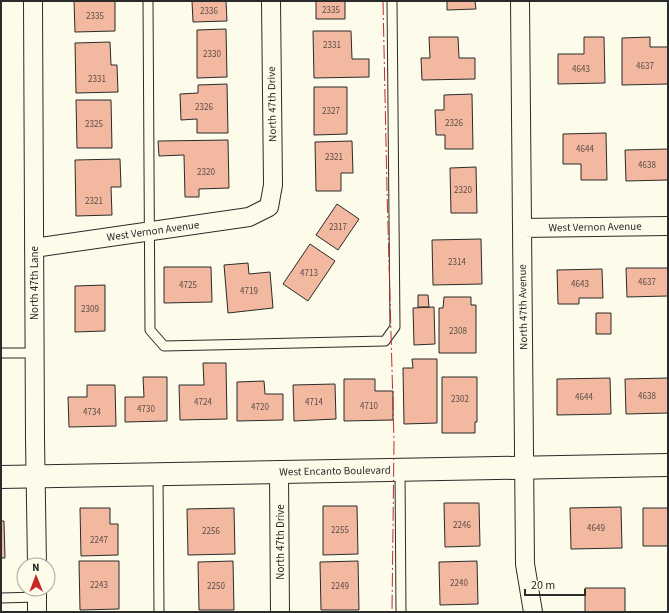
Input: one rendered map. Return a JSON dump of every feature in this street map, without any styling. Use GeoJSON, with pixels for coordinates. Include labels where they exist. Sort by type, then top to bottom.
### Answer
{"type":"FeatureCollection","features":[{"type":"Feature","properties":{"kind":"street","name":"North 47th Lane"},"geometry":{"type":"LineString","coordinates":[[32,1],[37,557]]}},
{"type":"Feature","properties":{"kind":"street","name":"North 47th Drive"},"geometry":{"type":"LineString","coordinates":[[269,207],[273,185],[271,1]]}},
{"type":"Feature","properties":{"kind":"street","name":"North 47th Avenue"},"geometry":{"type":"LineString","coordinates":[[520,1],[525,564],[533,612]]}},
{"type":"Feature","properties":{"kind":"street","name":"West Vernon Avenue"},"geometry":{"type":"LineString","coordinates":[[34,248],[249,217],[269,207]]}},
{"type":"Feature","properties":{"kind":"street","name":"West Vernon Avenue"},"geometry":{"type":"LineString","coordinates":[[522,228],[668,226]]}},
{"type":"Feature","properties":{"kind":"street","name":"West Encanto Boulevard"},"geometry":{"type":"LineString","coordinates":[[1,477],[668,465]]}},
{"type":"Feature","properties":{"kind":"street","name":"North 47th Drive"},"geometry":{"type":"LineString","coordinates":[[279,472],[280,612]]}},
{"type":"Feature","properties":{"kind":"lane"},"geometry":{"type":"LineString","coordinates":[[148,1],[150,330],[164,346],[385,341],[395,327],[392,1]]}},
{"type":"Feature","properties":{"kind":"lane"},"geometry":{"type":"LineString","coordinates":[[1,353],[34,353]]}},
{"type":"Feature","properties":{"kind":"lane"},"geometry":{"type":"LineString","coordinates":[[400,470],[401,612]]}},
{"type":"Feature","properties":{"kind":"lane"},"geometry":{"type":"LineString","coordinates":[[158,474],[159,612]]}},
{"type":"Feature","properties":{"kind":"lane"},"geometry":{"type":"LineString","coordinates":[[1,598],[37,599]]}},
{"type":"Feature","properties":{"kind":"building"},"geometry":{"type":"Polygon","coordinates":[[[74,1],[115,1],[115,31],[75,32],[74,1]]]}},
{"type":"Feature","properties":{"kind":"building"},"geometry":{"type":"Polygon","coordinates":[[[192,1],[226,1],[227,21],[193,22],[192,1]]]}},
{"type":"Feature","properties":{"kind":"building"},"geometry":{"type":"Polygon","coordinates":[[[316,1],[345,1],[345,19],[316,19],[316,1]]]}},
{"type":"Feature","properties":{"kind":"building"},"geometry":{"type":"Polygon","coordinates":[[[447,1],[475,1],[476,9],[447,10],[447,1]]]}},
{"type":"Feature","properties":{"kind":"building"},"geometry":{"type":"Polygon","coordinates":[[[226,29],[227,77],[197,78],[197,30],[226,29]]]}},
{"type":"Feature","properties":{"kind":"building"},"geometry":{"type":"Polygon","coordinates":[[[313,31],[351,31],[352,59],[369,59],[369,77],[314,78],[313,31]]]}},
{"type":"Feature","properties":{"kind":"building"},"geometry":{"type":"Polygon","coordinates":[[[429,37],[458,37],[459,58],[475,58],[475,79],[422,80],[421,58],[430,58],[429,37]]]}},
{"type":"Feature","properties":{"kind":"building"},"geometry":{"type":"Polygon","coordinates":[[[584,37],[604,37],[605,83],[558,84],[558,54],[584,54],[584,37]]]}},
{"type":"Feature","properties":{"kind":"building"},"geometry":{"type":"Polygon","coordinates":[[[650,37],[650,47],[668,47],[668,84],[622,85],[622,38],[650,37]]]}},
{"type":"Feature","properties":{"kind":"building"},"geometry":{"type":"Polygon","coordinates":[[[110,42],[111,65],[117,65],[118,92],[76,93],[75,43],[110,42]]]}},
{"type":"Feature","properties":{"kind":"building"},"geometry":{"type":"Polygon","coordinates":[[[227,84],[228,133],[197,133],[197,119],[181,120],[180,94],[198,93],[198,85],[227,84]]]}},
{"type":"Feature","properties":{"kind":"building"},"geometry":{"type":"Polygon","coordinates":[[[314,87],[347,87],[347,134],[314,135],[314,87]]]}},
{"type":"Feature","properties":{"kind":"building"},"geometry":{"type":"Polygon","coordinates":[[[472,94],[473,149],[445,149],[445,135],[436,135],[435,110],[444,110],[444,95],[472,94]]]}},
{"type":"Feature","properties":{"kind":"building"},"geometry":{"type":"Polygon","coordinates":[[[76,100],[111,100],[112,148],[77,148],[76,100]]]}},
{"type":"Feature","properties":{"kind":"building"},"geometry":{"type":"Polygon","coordinates":[[[606,133],[607,180],[581,180],[581,164],[563,164],[563,134],[606,133]]]}},
{"type":"Feature","properties":{"kind":"building"},"geometry":{"type":"Polygon","coordinates":[[[228,140],[229,188],[199,189],[199,197],[185,197],[184,155],[159,156],[158,141],[228,140]]]}},
{"type":"Feature","properties":{"kind":"building"},"geometry":{"type":"Polygon","coordinates":[[[352,141],[353,173],[341,173],[341,191],[316,191],[315,142],[352,141]]]}},
{"type":"Feature","properties":{"kind":"building"},"geometry":{"type":"Polygon","coordinates":[[[668,149],[668,180],[626,181],[625,150],[668,149]]]}},
{"type":"Feature","properties":{"kind":"building"},"geometry":{"type":"Polygon","coordinates":[[[120,159],[121,187],[111,187],[112,215],[76,216],[75,160],[120,159]]]}},
{"type":"Feature","properties":{"kind":"building"},"geometry":{"type":"Polygon","coordinates":[[[476,167],[477,213],[451,213],[450,168],[476,167]]]}},
{"type":"Feature","properties":{"kind":"building"},"geometry":{"type":"Polygon","coordinates":[[[337,204],[359,219],[338,250],[316,235],[337,204]]]}},
{"type":"Feature","properties":{"kind":"building"},"geometry":{"type":"Polygon","coordinates":[[[481,239],[482,284],[433,285],[432,240],[481,239]]]}},
{"type":"Feature","properties":{"kind":"building"},"geometry":{"type":"Polygon","coordinates":[[[310,244],[335,261],[308,301],[283,284],[310,244]]]}},
{"type":"Feature","properties":{"kind":"building"},"geometry":{"type":"Polygon","coordinates":[[[248,263],[249,274],[270,272],[273,308],[228,313],[224,265],[248,263]]]}},
{"type":"Feature","properties":{"kind":"building"},"geometry":{"type":"Polygon","coordinates":[[[164,267],[211,267],[212,302],[164,303],[164,267]]]}},
{"type":"Feature","properties":{"kind":"building"},"geometry":{"type":"Polygon","coordinates":[[[626,268],[668,268],[668,296],[627,297],[626,268]]]}},
{"type":"Feature","properties":{"kind":"building"},"geometry":{"type":"Polygon","coordinates":[[[602,269],[603,298],[579,298],[579,304],[558,304],[557,270],[602,269]]]}},
{"type":"Feature","properties":{"kind":"building"},"geometry":{"type":"Polygon","coordinates":[[[105,285],[105,331],[75,332],[75,286],[105,285]]]}},
{"type":"Feature","properties":{"kind":"building"},"geometry":{"type":"Polygon","coordinates":[[[418,295],[428,295],[429,307],[418,307],[418,295]]]}},
{"type":"Feature","properties":{"kind":"building"},"geometry":{"type":"Polygon","coordinates":[[[444,297],[471,297],[471,305],[476,305],[476,353],[439,353],[439,308],[443,308],[444,297]]]}},
{"type":"Feature","properties":{"kind":"building"},"geometry":{"type":"Polygon","coordinates":[[[434,307],[435,344],[414,345],[413,308],[434,307]]]}},
{"type":"Feature","properties":{"kind":"building"},"geometry":{"type":"Polygon","coordinates":[[[596,313],[611,313],[611,334],[596,334],[596,313]]]}},
{"type":"Feature","properties":{"kind":"building"},"geometry":{"type":"Polygon","coordinates":[[[412,359],[437,359],[437,423],[404,424],[403,368],[413,368],[412,359]]]}},
{"type":"Feature","properties":{"kind":"building"},"geometry":{"type":"Polygon","coordinates":[[[203,363],[226,363],[227,419],[180,420],[179,385],[204,385],[203,363]]]}},
{"type":"Feature","properties":{"kind":"building"},"geometry":{"type":"Polygon","coordinates":[[[143,377],[167,377],[167,421],[125,422],[125,397],[144,397],[143,377]]]}},
{"type":"Feature","properties":{"kind":"building"},"geometry":{"type":"Polygon","coordinates":[[[442,377],[477,377],[477,422],[475,422],[475,433],[442,433],[442,377]]]}},
{"type":"Feature","properties":{"kind":"building"},"geometry":{"type":"Polygon","coordinates":[[[610,378],[611,414],[557,415],[557,379],[610,378]]]}},
{"type":"Feature","properties":{"kind":"building"},"geometry":{"type":"Polygon","coordinates":[[[668,378],[668,413],[626,414],[625,379],[668,378]]]}},
{"type":"Feature","properties":{"kind":"building"},"geometry":{"type":"Polygon","coordinates":[[[344,379],[375,379],[375,391],[393,391],[393,420],[344,421],[344,379]]]}},
{"type":"Feature","properties":{"kind":"building"},"geometry":{"type":"Polygon","coordinates":[[[264,381],[265,394],[283,394],[283,420],[237,421],[237,382],[264,381]]]}},
{"type":"Feature","properties":{"kind":"building"},"geometry":{"type":"Polygon","coordinates":[[[335,384],[336,419],[294,421],[293,385],[335,384]]]}},
{"type":"Feature","properties":{"kind":"building"},"geometry":{"type":"Polygon","coordinates":[[[87,385],[115,385],[116,426],[69,427],[68,397],[87,397],[87,385]]]}},
{"type":"Feature","properties":{"kind":"building"},"geometry":{"type":"Polygon","coordinates":[[[444,503],[479,503],[480,546],[445,547],[444,503]]]}},
{"type":"Feature","properties":{"kind":"building"},"geometry":{"type":"Polygon","coordinates":[[[323,506],[357,506],[358,554],[323,555],[323,506]]]}},
{"type":"Feature","properties":{"kind":"building"},"geometry":{"type":"Polygon","coordinates":[[[621,507],[622,548],[571,549],[570,508],[621,507]]]}},
{"type":"Feature","properties":{"kind":"building"},"geometry":{"type":"Polygon","coordinates":[[[80,508],[110,508],[110,524],[118,524],[118,555],[81,556],[80,508]]]}},
{"type":"Feature","properties":{"kind":"building"},"geometry":{"type":"Polygon","coordinates":[[[234,508],[235,554],[188,555],[187,509],[234,508]]]}},
{"type":"Feature","properties":{"kind":"building"},"geometry":{"type":"Polygon","coordinates":[[[643,508],[668,508],[668,546],[643,546],[643,508]]]}},
{"type":"Feature","properties":{"kind":"building"},"geometry":{"type":"Polygon","coordinates":[[[1,521],[4,521],[5,558],[1,558],[1,521]]]}},
{"type":"Feature","properties":{"kind":"building"},"geometry":{"type":"Polygon","coordinates":[[[79,561],[119,561],[119,609],[80,610],[79,561]]]}},
{"type":"Feature","properties":{"kind":"building"},"geometry":{"type":"Polygon","coordinates":[[[233,561],[234,610],[199,610],[198,562],[233,561]]]}},
{"type":"Feature","properties":{"kind":"building"},"geometry":{"type":"Polygon","coordinates":[[[358,561],[359,610],[321,610],[320,562],[358,561]]]}},
{"type":"Feature","properties":{"kind":"building"},"geometry":{"type":"Polygon","coordinates":[[[477,561],[478,604],[440,605],[439,562],[477,561]]]}},
{"type":"Feature","properties":{"kind":"building"},"geometry":{"type":"Polygon","coordinates":[[[585,588],[625,588],[625,612],[585,612],[585,588]]]}},
{"type":"Feature","properties":{"kind":"power"},"geometry":{"type":"LineString","coordinates":[[383,1],[394,441],[392,612]]}}]}
